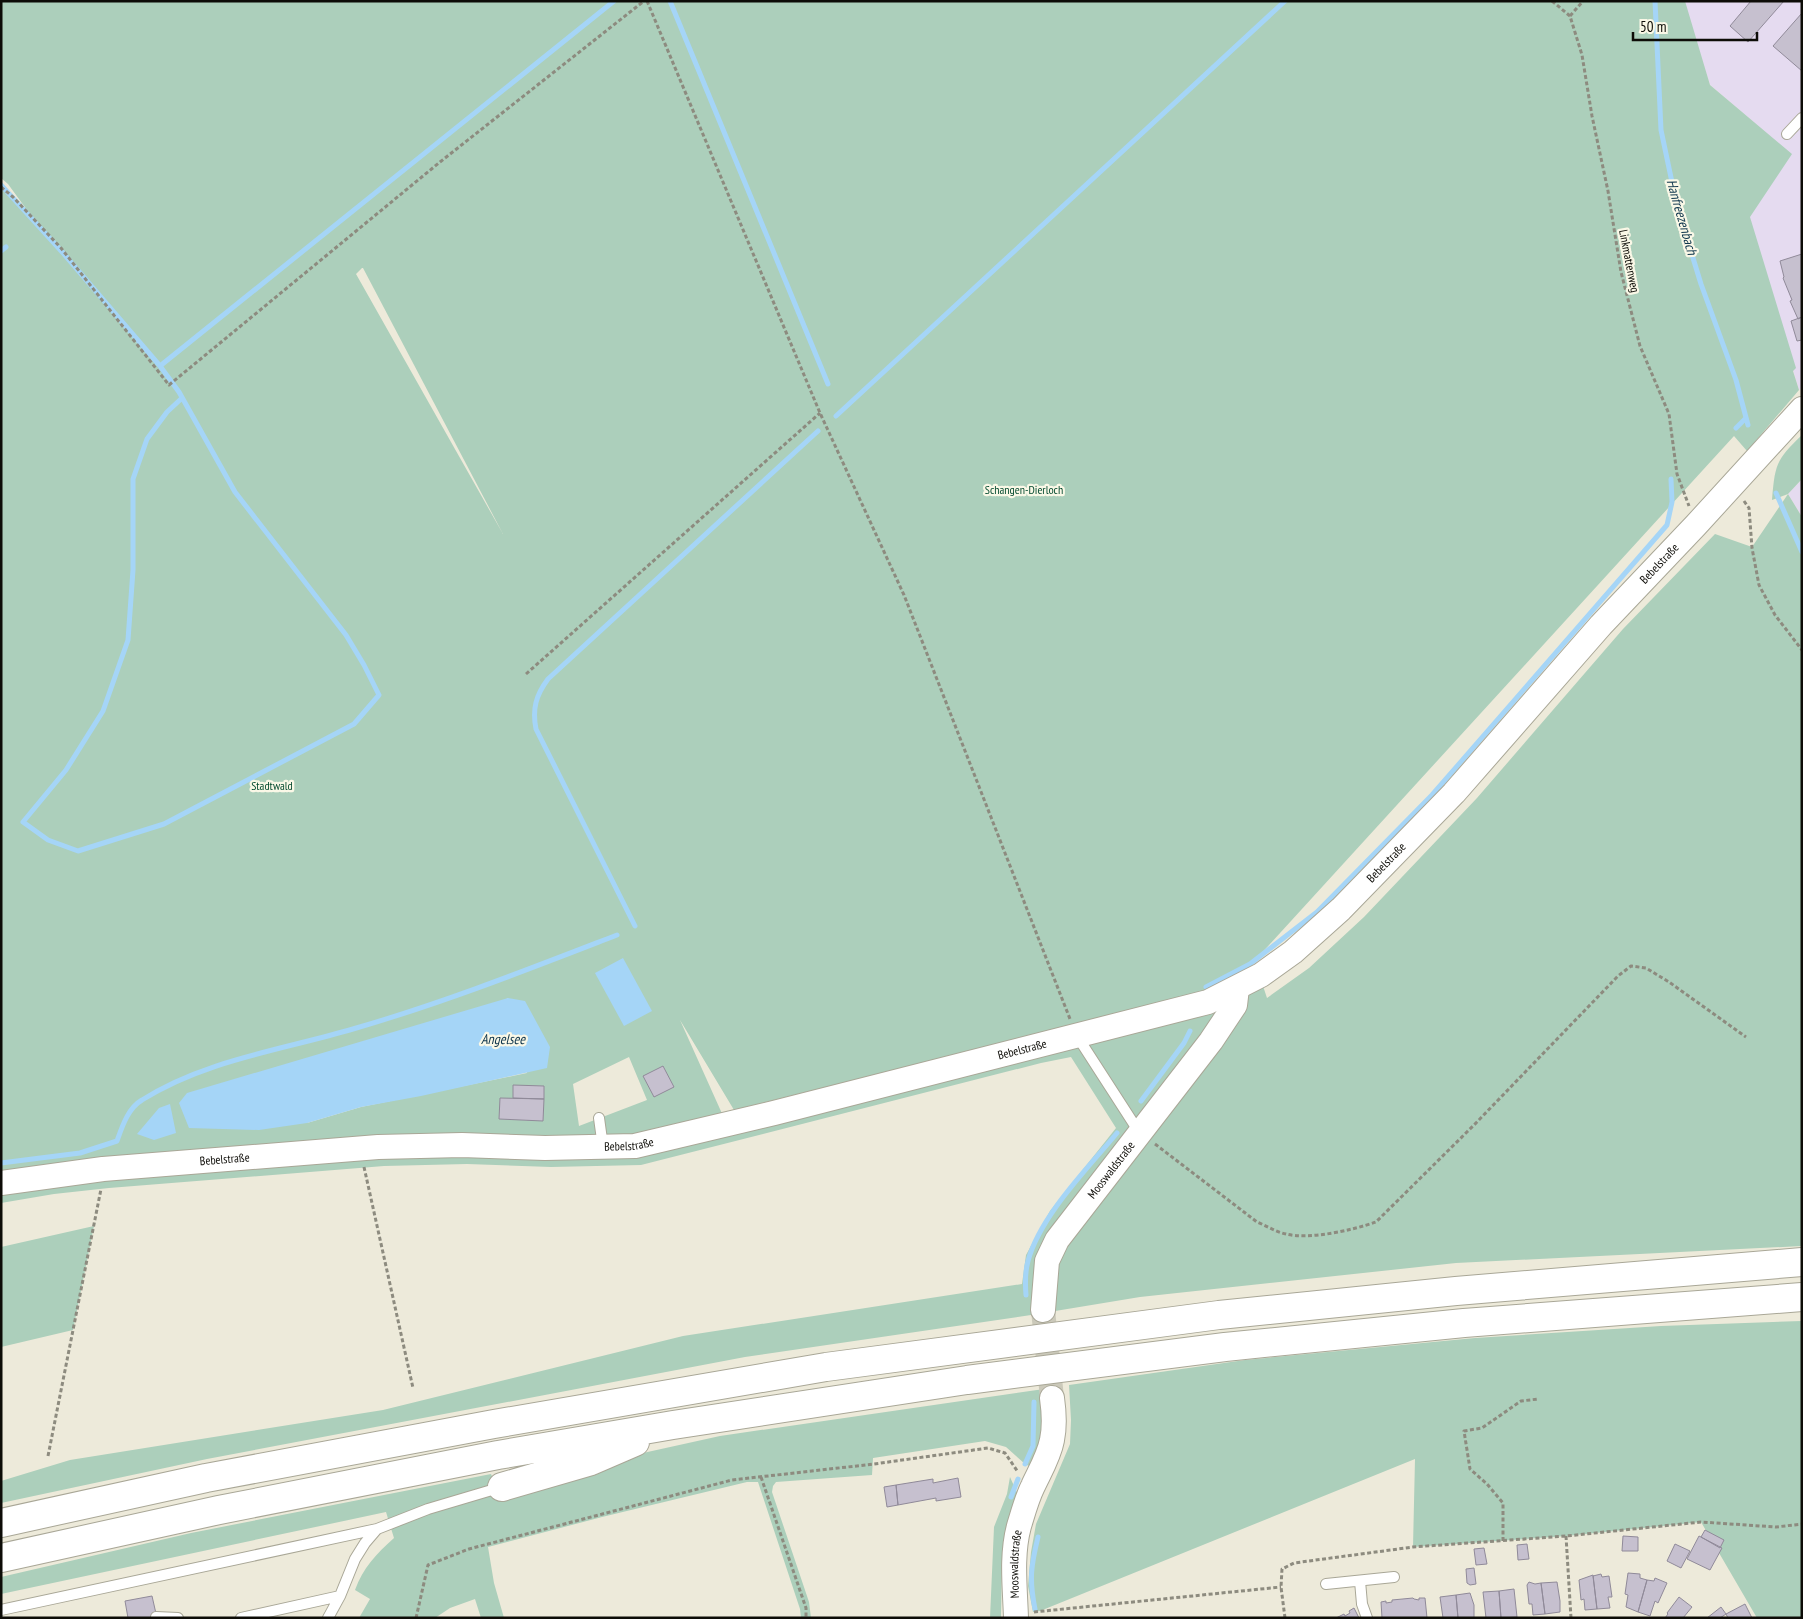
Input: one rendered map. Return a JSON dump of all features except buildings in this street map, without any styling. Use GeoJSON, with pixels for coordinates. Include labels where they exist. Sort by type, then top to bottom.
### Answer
{"type":"FeatureCollection","features":[{"type":"Feature","properties":{"kind":"highway"},"geometry":{"type":"LineString","coordinates":[[1,1523],[206,1478],[484,1425],[826,1367],[1219,1315],[1456,1291],[1802,1262]]}},
{"type":"Feature","properties":{"kind":"highway"},"geometry":{"type":"LineString","coordinates":[[1,1558],[305,1493],[498,1455],[673,1425],[957,1382],[1225,1347],[1474,1322],[1802,1297]]}},
{"type":"Feature","properties":{"kind":"highway"},"geometry":{"type":"LineString","coordinates":[[502,1488],[591,1461],[673,1425]]}},
{"type":"Feature","properties":{"kind":"street","name":"Bebelstraße"},"geometry":{"type":"LineString","coordinates":[[1,1183],[103,1169],[378,1147],[462,1145],[603,1148],[635,1146],[1208,1002],[1261,975],[1293,952],[1361,889],[1454,793],[1601,624],[1696,525],[1802,409]]}},
{"type":"Feature","properties":{"kind":"street","name":"Mooswaldstraße"},"geometry":{"type":"LineString","coordinates":[[1043,1310],[1047,1261],[1057,1240],[1211,1041],[1235,1005],[1237,988]]}},
{"type":"Feature","properties":{"kind":"street"},"geometry":{"type":"LineString","coordinates":[[1208,1002],[1211,1014],[1211,1041]]}},
{"type":"Feature","properties":{"kind":"street","name":"Mooswaldstraße"},"geometry":{"type":"LineString","coordinates":[[1016,1617],[1014,1560],[1019,1528],[1032,1488],[1044,1466],[1052,1441],[1055,1419],[1052,1398]]}},
{"type":"Feature","properties":{"kind":"lane"},"geometry":{"type":"LineString","coordinates":[[1787,134],[1802,118]]}},
{"type":"Feature","properties":{"kind":"lane"},"geometry":{"type":"LineString","coordinates":[[1077,1036],[1139,1132]]}},
{"type":"Feature","properties":{"kind":"lane"},"geometry":{"type":"LineString","coordinates":[[599,1118],[603,1148]]}},
{"type":"Feature","properties":{"kind":"lane"},"geometry":{"type":"LineString","coordinates":[[1,1610],[376,1529],[428,1509],[502,1488]]}},
{"type":"Feature","properties":{"kind":"lane"},"geometry":{"type":"LineString","coordinates":[[328,1618],[365,1543],[376,1529]]}},
{"type":"Feature","properties":{"kind":"lane"},"geometry":{"type":"LineString","coordinates":[[1326,1584],[1394,1577]]}},
{"type":"Feature","properties":{"kind":"lane"},"geometry":{"type":"LineString","coordinates":[[1360,1580],[1362,1604],[1367,1618]]}},
{"type":"Feature","properties":{"kind":"lane"},"geometry":{"type":"LineString","coordinates":[[242,1618],[340,1596]]}},
{"type":"Feature","properties":{"kind":"lane"},"geometry":{"type":"LineString","coordinates":[[156,1616],[178,1618]]}},
{"type":"Feature","properties":{"kind":"path"},"geometry":{"type":"LineString","coordinates":[[1,187],[14,197],[61,248],[169,385],[440,162],[646,1],[820,413],[904,594],[1077,1036]]}},
{"type":"Feature","properties":{"kind":"path"},"geometry":{"type":"LineString","coordinates":[[1552,1],[1570,16],[1583,1]]}},
{"type":"Feature","properties":{"kind":"path","name":"Linkmattenweg"},"geometry":{"type":"LineString","coordinates":[[1570,16],[1582,55],[1592,116],[1608,191],[1621,272],[1640,346],[1670,414],[1677,474],[1696,525]]}},
{"type":"Feature","properties":{"kind":"path"},"geometry":{"type":"LineString","coordinates":[[526,674],[820,413]]}},
{"type":"Feature","properties":{"kind":"path"},"geometry":{"type":"LineString","coordinates":[[1733,485],[1749,508],[1752,548],[1759,585],[1775,615],[1802,650]]}},
{"type":"Feature","properties":{"kind":"path"},"geometry":{"type":"LineString","coordinates":[[1139,1132],[1257,1222],[1288,1235],[1318,1235],[1358,1228],[1376,1222],[1474,1125],[1618,976],[1631,966],[1646,968],[1669,982],[1746,1037]]}},
{"type":"Feature","properties":{"kind":"path"},"geometry":{"type":"LineString","coordinates":[[365,1170],[413,1388]]}},
{"type":"Feature","properties":{"kind":"path"},"geometry":{"type":"LineString","coordinates":[[48,1456],[100,1193]]}},
{"type":"Feature","properties":{"kind":"path"},"geometry":{"type":"LineString","coordinates":[[1503,1541],[1502,1503],[1487,1484],[1470,1469],[1464,1430],[1482,1428],[1521,1401],[1538,1399]]}},
{"type":"Feature","properties":{"kind":"path"},"geometry":{"type":"LineString","coordinates":[[416,1618],[428,1565],[469,1548],[732,1480],[874,1464],[988,1448],[1005,1453],[1032,1488]]}},
{"type":"Feature","properties":{"kind":"path"},"geometry":{"type":"LineString","coordinates":[[761,1477],[806,1608],[806,1618]]}},
{"type":"Feature","properties":{"kind":"path"},"geometry":{"type":"LineString","coordinates":[[1285,1618],[1281,1587],[1282,1570],[1294,1563],[1414,1547],[1566,1536],[1701,1522],[1776,1527],[1802,1524]]}},
{"type":"Feature","properties":{"kind":"path"},"geometry":{"type":"LineString","coordinates":[[1566,1536],[1571,1618]]}},
{"type":"Feature","properties":{"kind":"path"},"geometry":{"type":"LineString","coordinates":[[1016,1617],[1040,1611],[1281,1587]]}},
{"type":"Feature","properties":{"kind":"shaded area"},"geometry":{"type":"Polygon","coordinates":[[[1683,1],[1802,1],[1802,388],[1799,390],[1747,221],[1791,154],[1710,85],[1683,1]]]}},
{"type":"Feature","properties":{"kind":"shaded area"},"geometry":{"type":"Polygon","coordinates":[[[1802,479],[1802,517],[1788,494],[1802,479]]]}},
{"type":"Feature","properties":{"kind":"green space"},"geometry":{"type":"Polygon","coordinates":[[[1,1],[1685,1],[1710,85],[1792,154],[1750,217],[1796,368],[1793,371],[1799,390],[1747,451],[1734,436],[1248,968],[1256,965],[1267,998],[1309,968],[1364,917],[1477,798],[1623,629],[1715,534],[1752,547],[1788,494],[1802,517],[1802,1246],[1456,1263],[1140,1297],[745,1357],[207,1459],[1,1503],[1,1481],[70,1460],[383,1410],[683,1336],[1022,1284],[1026,1255],[1050,1211],[1116,1128],[1071,1057],[641,1165],[551,1167],[467,1164],[384,1166],[109,1188],[54,1194],[1,1203],[1,187],[27,210],[8,184],[1,178],[1,1]],[[363,268],[356,274],[503,534],[363,268]],[[508,998],[307,1123],[361,1107],[527,1073],[508,998]],[[1152,1005],[734,1110],[680,1020],[724,1118],[1152,1005]],[[629,1057],[573,1084],[579,1126],[647,1100],[629,1057]]]}},
{"type":"Feature","properties":{"kind":"green space"},"geometry":{"type":"Polygon","coordinates":[[[1802,435],[1802,479],[1788,494],[1772,500],[1774,478],[1778,463],[1802,435]]]}},
{"type":"Feature","properties":{"kind":"green space"},"geometry":{"type":"Polygon","coordinates":[[[94,1226],[73,1330],[1,1347],[1,1247],[94,1226]]]}},
{"type":"Feature","properties":{"kind":"green space"},"geometry":{"type":"Polygon","coordinates":[[[1802,1321],[1802,1618],[1757,1618],[1701,1522],[1566,1536],[1413,1547],[1415,1459],[1040,1611],[1033,1612],[1028,1586],[1031,1552],[1036,1524],[1070,1444],[1069,1385],[1245,1360],[1475,1338],[1661,1326],[1802,1321]]]}},
{"type":"Feature","properties":{"kind":"green space"},"geometry":{"type":"Polygon","coordinates":[[[1044,1389],[1046,1400],[1038,1461],[1033,1468],[1025,1464],[1006,1447],[985,1441],[873,1458],[872,1475],[776,1482],[772,1492],[809,1602],[811,1618],[801,1618],[800,1609],[758,1482],[747,1482],[488,1547],[494,1583],[504,1618],[481,1618],[475,1599],[450,1608],[435,1618],[359,1618],[370,1599],[355,1590],[358,1582],[371,1562],[394,1538],[386,1512],[1,1594],[1,1577],[191,1533],[491,1474],[503,1501],[643,1453],[720,1436],[1044,1389]]]}},
{"type":"Feature","properties":{"kind":"green space"},"geometry":{"type":"Polygon","coordinates":[[[1010,1477],[1018,1495],[1002,1555],[1001,1618],[990,1618],[994,1527],[1007,1494],[1010,1477]]]}},
{"type":"Feature","properties":{"kind":"water"},"geometry":{"type":"Polygon","coordinates":[[[623,958],[652,1011],[624,1026],[595,973],[623,958]]]}},
{"type":"Feature","properties":{"kind":"water","name":"Angelsee"},"geometry":{"type":"Polygon","coordinates":[[[508,998],[525,1001],[550,1047],[547,1068],[421,1096],[361,1107],[307,1123],[259,1130],[189,1128],[179,1103],[187,1093],[508,998]]]}},
{"type":"Feature","properties":{"kind":"water"},"geometry":{"type":"Polygon","coordinates":[[[170,1104],[176,1133],[154,1140],[137,1134],[159,1108],[170,1104]]]}},
{"type":"Feature","properties":{"kind":"waterway"},"geometry":{"type":"LineString","coordinates":[[1,185],[64,254],[160,366],[614,1]]}},
{"type":"Feature","properties":{"kind":"waterway"},"geometry":{"type":"LineString","coordinates":[[670,1],[828,384]]}},
{"type":"Feature","properties":{"kind":"waterway"},"geometry":{"type":"LineString","coordinates":[[836,416],[1285,1]]}},
{"type":"Feature","properties":{"kind":"waterway","name":"Hanfreezenbach"},"geometry":{"type":"LineString","coordinates":[[1655,1],[1661,130],[1677,206],[1701,284],[1736,380],[1748,425]]}},
{"type":"Feature","properties":{"kind":"waterway"},"geometry":{"type":"LineString","coordinates":[[1,251],[6,247]]}},
{"type":"Feature","properties":{"kind":"waterway"},"geometry":{"type":"LineString","coordinates":[[160,366],[179,392],[235,492],[346,635],[379,695],[354,724],[164,824],[78,851],[48,840],[23,822],[66,770],[103,711],[128,640],[133,570],[133,479],[147,439],[167,412],[182,398]]}},
{"type":"Feature","properties":{"kind":"waterway"},"geometry":{"type":"LineString","coordinates":[[1736,428],[1746,418]]}},
{"type":"Feature","properties":{"kind":"waterway"},"geometry":{"type":"LineString","coordinates":[[635,926],[536,729],[535,709],[540,691],[548,679],[818,431]]}},
{"type":"Feature","properties":{"kind":"waterway"},"geometry":{"type":"LineString","coordinates":[[1206,987],[1250,964],[1317,912],[1432,795],[1667,525],[1672,502],[1671,479]]}},
{"type":"Feature","properties":{"kind":"waterway","name":"Hanfreezenbach"},"geometry":{"type":"LineString","coordinates":[[1776,493],[1802,552]]}},
{"type":"Feature","properties":{"kind":"waterway"},"geometry":{"type":"LineString","coordinates":[[1,1163],[80,1153],[117,1141],[126,1118],[137,1103],[166,1086],[192,1075],[245,1057],[353,1029],[420,1008],[617,935]]}},
{"type":"Feature","properties":{"kind":"waterway"},"geometry":{"type":"LineString","coordinates":[[1141,1101],[1184,1043],[1190,1031]]}},
{"type":"Feature","properties":{"kind":"waterway"},"geometry":{"type":"LineString","coordinates":[[1026,1295],[1026,1269],[1034,1244],[1043,1227],[1066,1193],[1117,1133]]}},
{"type":"Feature","properties":{"kind":"waterway"},"geometry":{"type":"LineString","coordinates":[[1025,1464],[1033,1446],[1034,1402]]}},
{"type":"Feature","properties":{"kind":"waterway"},"geometry":{"type":"LineString","coordinates":[[1011,1497],[1018,1479]]}},
{"type":"Feature","properties":{"kind":"waterway"},"geometry":{"type":"LineString","coordinates":[[1035,1609],[1032,1573],[1038,1537]]}},
{"type":"Feature","properties":{"kind":"tunnel"},"geometry":{"type":"LineString","coordinates":[[1043,1310],[1052,1398]]}},
{"type":"Feature","properties":{"kind":"park label","name":"Schangen-Dierloch"},"geometry":{"type":"Point","coordinates":[1024,490]}},
{"type":"Feature","properties":{"kind":"park label","name":"Stadtwald"},"geometry":{"type":"Point","coordinates":[272,786]}}]}
